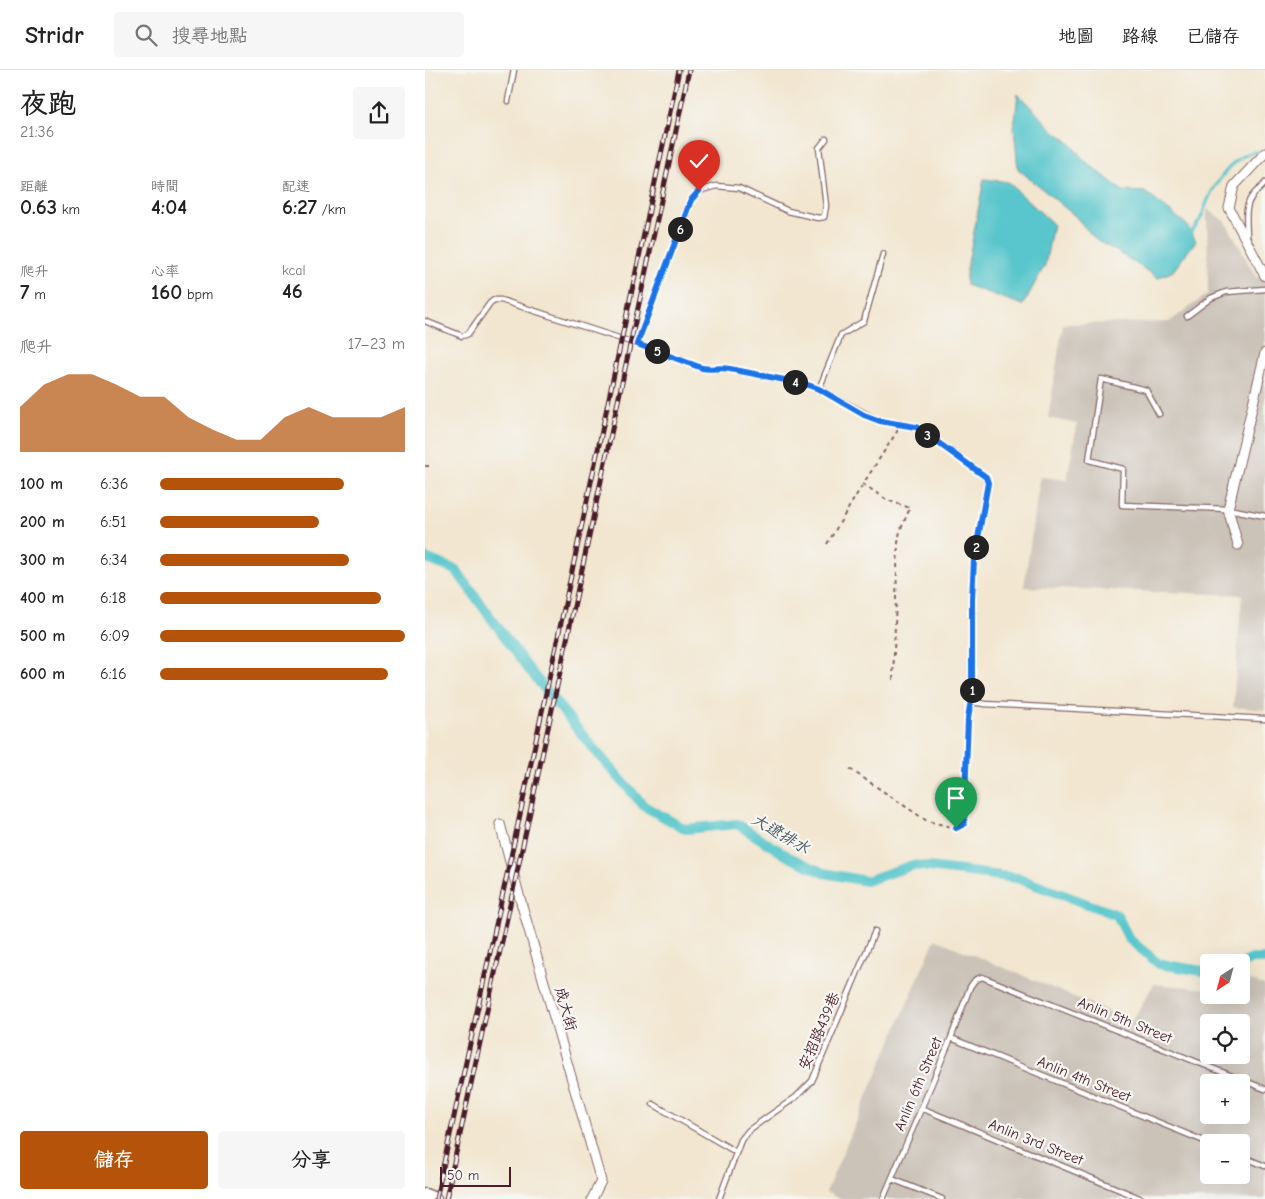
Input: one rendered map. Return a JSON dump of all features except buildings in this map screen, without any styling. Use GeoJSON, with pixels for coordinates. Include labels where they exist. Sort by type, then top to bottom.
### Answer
{"type":"FeatureCollection","features":[{"type":"Feature","properties":{"kind":"main road"},"geometry":{"type":"LineString","coordinates":[[425,1194],[435,1199]]}},
{"type":"Feature","properties":{"kind":"street"},"geometry":{"type":"LineString","coordinates":[[1265,153],[1234,186],[1229,208],[1265,276]]}},
{"type":"Feature","properties":{"kind":"street"},"geometry":{"type":"LineString","coordinates":[[1238,545],[1229,509],[1265,353]]}},
{"type":"Feature","properties":{"kind":"street","name":"成大街"},"geometry":{"type":"LineString","coordinates":[[500,824],[521,905],[601,1182],[592,1199]]}},
{"type":"Feature","properties":{"kind":"lane"},"geometry":{"type":"LineString","coordinates":[[508,101],[514,70]]}},
{"type":"Feature","properties":{"kind":"lane"},"geometry":{"type":"LineString","coordinates":[[637,344],[691,200],[699,191],[716,186],[739,188],[788,211],[818,218],[824,217],[826,206],[819,148],[826,139]]}},
{"type":"Feature","properties":{"kind":"lane"},"geometry":{"type":"LineString","coordinates":[[1247,244],[1247,203],[1254,193],[1262,189],[1265,183]]}},
{"type":"Feature","properties":{"kind":"lane"},"geometry":{"type":"LineString","coordinates":[[819,389],[841,335],[864,321],[883,254]]}},
{"type":"Feature","properties":{"kind":"lane"},"geometry":{"type":"LineString","coordinates":[[1187,316],[1211,298],[1227,292],[1265,289]]}},
{"type":"Feature","properties":{"kind":"lane"},"geometry":{"type":"LineString","coordinates":[[425,321],[462,336],[468,334],[490,303],[494,300],[501,300],[637,344],[702,368],[712,370],[730,369],[805,384],[819,389],[872,418],[916,427],[986,477],[988,483],[974,560],[971,702],[1265,720]]}},
{"type":"Feature","properties":{"kind":"lane"},"geometry":{"type":"LineString","coordinates":[[1159,414],[1146,390],[1101,379],[1089,460],[1123,468],[1122,505],[1229,509],[1265,516]]}},
{"type":"Feature","properties":{"kind":"lane","name":"安招路439巷"},"geometry":{"type":"LineString","coordinates":[[719,1199],[741,1140],[749,1130],[796,1097],[812,1081],[875,931]]}},
{"type":"Feature","properties":{"kind":"lane","name":"Anlin 5th Street"},"geometry":{"type":"LineString","coordinates":[[975,980],[982,977],[1265,1089]]}},
{"type":"Feature","properties":{"kind":"lane","name":"Anlin 6th Street"},"geometry":{"type":"LineString","coordinates":[[883,1199],[951,1038],[970,987],[975,980]]}},
{"type":"Feature","properties":{"kind":"lane","name":"Anlin 4th Street"},"geometry":{"type":"LineString","coordinates":[[951,1038],[1200,1139]]}},
{"type":"Feature","properties":{"kind":"lane"},"geometry":{"type":"LineString","coordinates":[[653,1104],[736,1152]]}},
{"type":"Feature","properties":{"kind":"lane","name":"Anlin 3rd Street"},"geometry":{"type":"LineString","coordinates":[[921,1108],[1142,1199]]}},
{"type":"Feature","properties":{"kind":"lane"},"geometry":{"type":"LineString","coordinates":[[1250,1160],[1265,1166]]}},
{"type":"Feature","properties":{"kind":"lane"},"geometry":{"type":"LineString","coordinates":[[893,1179],[942,1199]]}},
{"type":"Feature","properties":{"kind":"path"},"geometry":{"type":"LineString","coordinates":[[827,544],[863,484],[902,425]]}},
{"type":"Feature","properties":{"kind":"path"},"geometry":{"type":"LineString","coordinates":[[425,466],[430,466]]}},
{"type":"Feature","properties":{"kind":"path"},"geometry":{"type":"LineString","coordinates":[[863,484],[887,500],[910,508],[900,531],[898,543],[893,680]]}},
{"type":"Feature","properties":{"kind":"path"},"geometry":{"type":"LineString","coordinates":[[850,769],[927,821],[956,828],[964,824],[968,718],[971,702]]}},
{"type":"Feature","properties":{"kind":"shaded area"},"geometry":{"type":"Polygon","coordinates":[[[1207,209],[1226,222],[1256,277],[1265,280],[1265,710],[1233,707],[1242,595],[1024,587],[1040,477],[1067,480],[1077,424],[1048,418],[1063,324],[1169,322],[1208,294],[1207,209]]]}},
{"type":"Feature","properties":{"kind":"shaded area"},"geometry":{"type":"Polygon","coordinates":[[[935,939],[1132,1021],[1154,984],[1200,988],[1200,1004],[1250,1004],[1250,981],[1265,985],[1265,1199],[840,1199],[826,1192],[935,939]]]}},
{"type":"Feature","properties":{"kind":"water"},"geometry":{"type":"Polygon","coordinates":[[[1018,94],[1054,131],[1067,140],[1085,161],[1123,191],[1145,192],[1186,224],[1196,241],[1173,271],[1158,278],[1096,240],[1075,216],[1018,169],[1014,127],[1018,94]]]}},
{"type":"Feature","properties":{"kind":"water"},"geometry":{"type":"Polygon","coordinates":[[[984,179],[1008,182],[1053,224],[1045,265],[1023,305],[966,285],[966,274],[984,179]]]}},
{"type":"Feature","properties":{"kind":"waterway"},"geometry":{"type":"LineString","coordinates":[[1191,232],[1202,216],[1214,188],[1229,168],[1249,153],[1264,153]]}},
{"type":"Feature","properties":{"kind":"waterway","name":"大遼排水"},"geometry":{"type":"LineString","coordinates":[[425,558],[456,570],[527,667],[594,749],[644,806],[685,829],[737,824],[789,857],[824,873],[866,881],[913,865],[1017,878],[1117,915],[1129,939],[1159,964],[1200,971]]}},
{"type":"Feature","properties":{"kind":"waterway","name":"大遼排水"},"geometry":{"type":"LineString","coordinates":[[1250,960],[1265,959]]}},
{"type":"Feature","properties":{"kind":"railway"},"geometry":{"type":"LineString","coordinates":[[436,1199],[679,70]]}},
{"type":"Feature","properties":{"kind":"railway"},"geometry":{"type":"LineString","coordinates":[[446,1199],[689,70]]}},
{"type":"Feature","properties":{"kind":"route"},"geometry":{"type":"LineString","coordinates":[[699,191],[691,200],[637,344],[702,368],[712,370],[730,369],[805,384],[819,389],[864,415],[880,421],[916,427],[986,477],[988,483],[974,560],[972,694],[968,718],[964,824],[956,828]]}}]}
